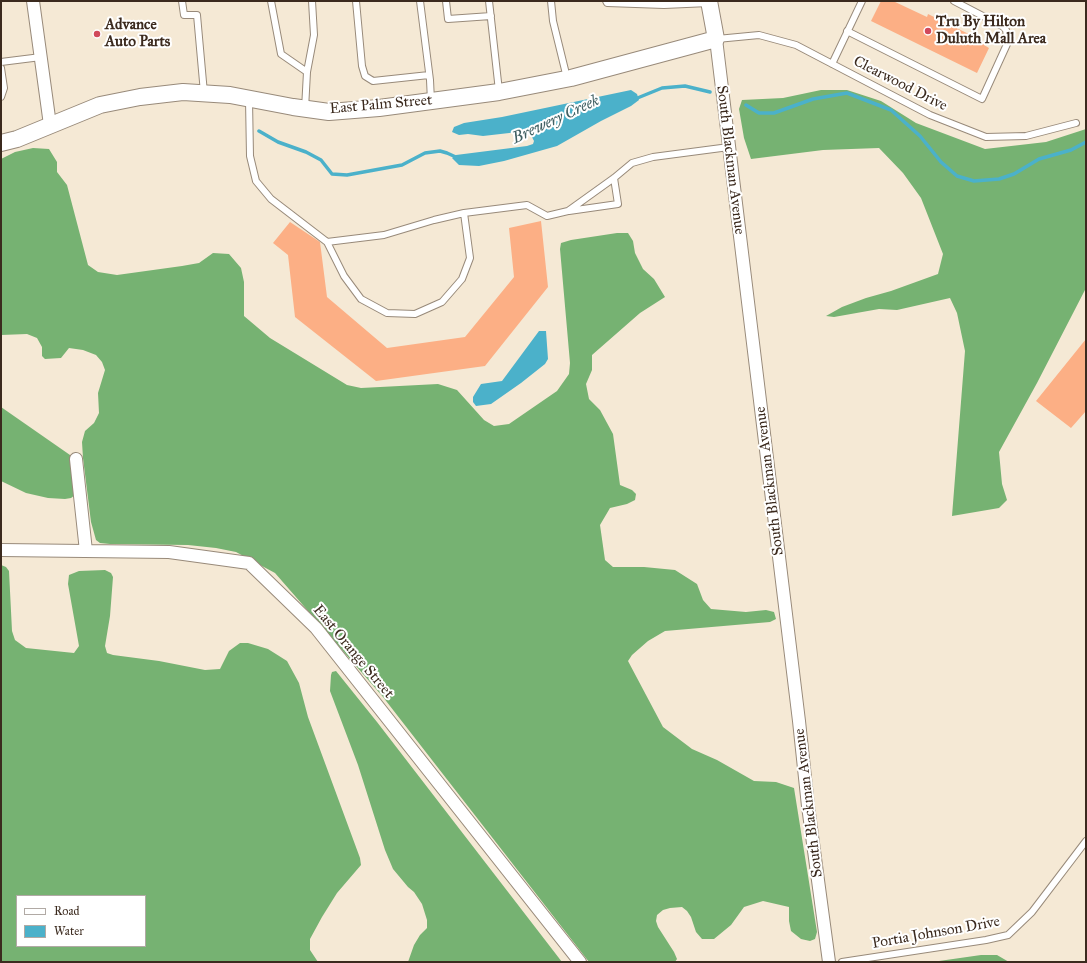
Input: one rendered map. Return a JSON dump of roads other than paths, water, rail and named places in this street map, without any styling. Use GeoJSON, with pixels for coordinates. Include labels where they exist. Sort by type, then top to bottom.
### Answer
{"type":"FeatureCollection","features":[{"type":"Feature","properties":{"kind":"street"},"geometry":{"type":"LineString","coordinates":[[33,1],[50,125]]}},
{"type":"Feature","properties":{"kind":"street","name":"South Blackman Avenue"},"geometry":{"type":"LineString","coordinates":[[710,2],[716,39],[798,705],[808,806],[829,962]]}},
{"type":"Feature","properties":{"kind":"street","name":"East Palm Street"},"geometry":{"type":"LineString","coordinates":[[1,143],[17,139],[100,105],[140,97],[183,92],[230,95],[329,112],[379,108],[499,92],[567,78],[716,39]]}},
{"type":"Feature","properties":{"kind":"street"},"geometry":{"type":"LineString","coordinates":[[76,459],[86,551]]}},
{"type":"Feature","properties":{"kind":"street","name":"East Orange Street"},"geometry":{"type":"LineString","coordinates":[[1,550],[169,552],[249,563],[316,628],[580,962]]}},
{"type":"Feature","properties":{"kind":"lane"},"geometry":{"type":"LineString","coordinates":[[182,1],[184,15],[197,14],[204,93]]}},
{"type":"Feature","properties":{"kind":"lane"},"geometry":{"type":"LineString","coordinates":[[271,1],[281,54],[307,72]]}},
{"type":"Feature","properties":{"kind":"lane"},"geometry":{"type":"LineString","coordinates":[[305,109],[307,72],[314,35],[312,1]]}},
{"type":"Feature","properties":{"kind":"lane"},"geometry":{"type":"LineString","coordinates":[[356,1],[364,76],[373,81],[429,75]]}},
{"type":"Feature","properties":{"kind":"lane"},"geometry":{"type":"LineString","coordinates":[[420,1],[431,101]]}},
{"type":"Feature","properties":{"kind":"lane"},"geometry":{"type":"LineString","coordinates":[[446,1],[448,19],[491,16]]}},
{"type":"Feature","properties":{"kind":"lane"},"geometry":{"type":"LineString","coordinates":[[489,1],[499,92]]}},
{"type":"Feature","properties":{"kind":"lane"},"geometry":{"type":"LineString","coordinates":[[551,1],[553,21],[567,78]]}},
{"type":"Feature","properties":{"kind":"lane"},"geometry":{"type":"LineString","coordinates":[[606,1],[607,3],[664,5],[710,2]]}},
{"type":"Feature","properties":{"kind":"lane"},"geometry":{"type":"LineString","coordinates":[[832,64],[862,1]]}},
{"type":"Feature","properties":{"kind":"lane"},"geometry":{"type":"LineString","coordinates":[[847,31],[982,100],[1008,42],[1006,30],[1002,26],[954,1]]}},
{"type":"Feature","properties":{"kind":"lane","name":"Clearwood Drive"},"geometry":{"type":"LineString","coordinates":[[716,39],[759,35],[796,45],[930,115],[986,137],[1026,136],[1076,123]]}},
{"type":"Feature","properties":{"kind":"lane"},"geometry":{"type":"LineString","coordinates":[[1,62],[41,57]]}},
{"type":"Feature","properties":{"kind":"lane"},"geometry":{"type":"LineString","coordinates":[[1,68],[4,88],[1,97]]}},
{"type":"Feature","properties":{"kind":"lane"},"geometry":{"type":"LineString","coordinates":[[249,99],[250,156],[256,181],[271,199],[327,242],[344,276],[361,299],[387,313],[415,314],[442,302],[462,279],[470,258],[464,213]]}},
{"type":"Feature","properties":{"kind":"lane"},"geometry":{"type":"LineString","coordinates":[[568,211],[632,163],[646,159],[729,147]]}},
{"type":"Feature","properties":{"kind":"lane"},"geometry":{"type":"LineString","coordinates":[[327,242],[384,235],[434,220],[464,213],[527,206],[547,216],[568,211],[618,204],[614,178]]}},
{"type":"Feature","properties":{"kind":"lane","name":"Portia Johnson Drive"},"geometry":{"type":"LineString","coordinates":[[842,962],[986,940],[1008,935],[1032,912],[1086,841]]}},
{"type":"Feature","properties":{"kind":"water"},"geometry":{"type":"Polygon","coordinates":[[[631,90],[637,94],[639,100],[631,106],[557,146],[504,161],[479,166],[459,165],[452,158],[456,155],[527,146],[533,144],[534,141],[528,132],[483,136],[468,134],[459,135],[452,132],[454,127],[464,123],[502,117],[631,90]]]}},
{"type":"Feature","properties":{"kind":"water"},"geometry":{"type":"Polygon","coordinates":[[[539,331],[546,331],[548,359],[545,364],[491,404],[476,406],[473,402],[473,397],[481,384],[502,381],[539,331]]]}},
{"type":"Feature","properties":{"kind":"waterway","name":"Brewery Creek"},"geometry":{"type":"LineString","coordinates":[[635,99],[662,88],[685,86],[710,92]]}},
{"type":"Feature","properties":{"kind":"waterway","name":"Brewery Creek"},"geometry":{"type":"LineString","coordinates":[[746,105],[759,113],[774,113],[813,99],[847,93],[891,110],[920,136],[941,162],[957,176],[974,181],[999,179],[1014,174],[1039,159],[1071,150],[1086,142]]}},
{"type":"Feature","properties":{"kind":"waterway","name":"Brewery Creek"},"geometry":{"type":"LineString","coordinates":[[259,131],[278,142],[306,152],[321,160],[332,174],[347,175],[402,165],[425,153],[440,151],[458,158]]}},
{"type":"Feature","properties":{"kind":"place","name":"Tru By Hilton Duluth Mall Area"},"geometry":{"type":"Point","coordinates":[928,31]}},
{"type":"Feature","properties":{"kind":"place","name":"Advance Auto Parts"},"geometry":{"type":"Point","coordinates":[97,34]}}]}
